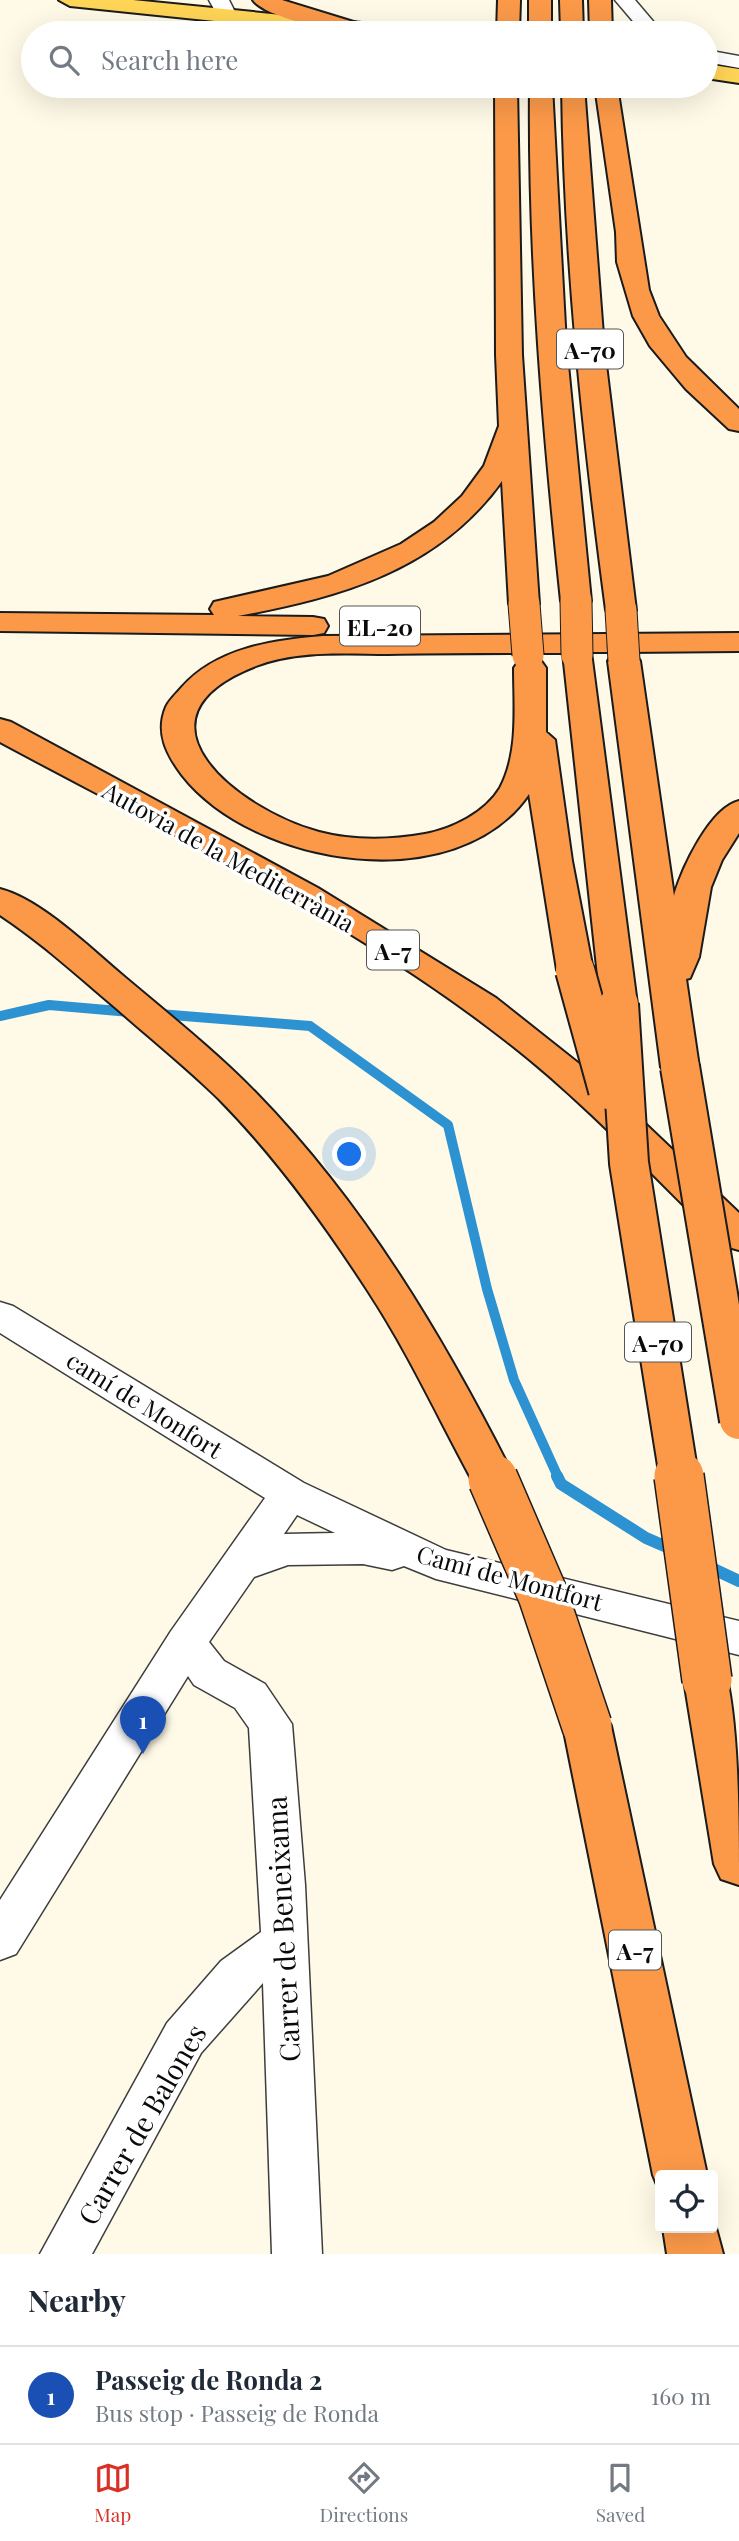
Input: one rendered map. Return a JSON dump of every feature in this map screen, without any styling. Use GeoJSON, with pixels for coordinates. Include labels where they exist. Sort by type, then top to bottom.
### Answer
{"type":"FeatureCollection","features":[{"type":"Feature","properties":{"kind":"highway"},"geometry":{"type":"LineString","coordinates":[[264,0],[324,21]]}},
{"type":"Feature","properties":{"kind":"highway"},"geometry":{"type":"LineString","coordinates":[[540,0],[540,21]]}},
{"type":"Feature","properties":{"kind":"highway"},"geometry":{"type":"LineString","coordinates":[[571,0],[572,21]]}},
{"type":"Feature","properties":{"kind":"highway"},"geometry":{"type":"LineString","coordinates":[[600,0],[601,21]]}},
{"type":"Feature","properties":{"kind":"highway"},"geometry":{"type":"LineString","coordinates":[[508,1],[508,21]]}},
{"type":"Feature","properties":{"kind":"highway"},"geometry":{"type":"LineString","coordinates":[[506,98],[509,355],[524,604],[548,655],[555,861],[575,970],[629,1163]]}},
{"type":"Feature","properties":{"kind":"highway","name":"A-70"},"geometry":{"type":"LineString","coordinates":[[541,98],[545,226],[555,391],[576,601],[548,655],[619,1004],[629,1163],[674,1443],[707,1680],[739,1864]]}},
{"type":"Feature","properties":{"kind":"highway","name":"A-70"},"geometry":{"type":"LineString","coordinates":[[574,98],[590,348],[604,487],[621,610],[624,661],[680,1067],[739,1420]]}},
{"type":"Feature","properties":{"kind":"highway"},"geometry":{"type":"LineString","coordinates":[[608,98],[628,232],[627,255],[647,323],[690,377],[739,424]]}},
{"type":"Feature","properties":{"kind":"highway"},"geometry":{"type":"LineString","coordinates":[[628,232],[663,302],[709,360]]}},
{"type":"Feature","properties":{"kind":"highway"},"geometry":{"type":"LineString","coordinates":[[7,629],[212,611],[257,603],[359,575],[416,547],[458,517],[496,470],[513,426]]}},
{"type":"Feature","properties":{"kind":"highway","name":"EL-20"},"geometry":{"type":"LineString","coordinates":[[7,629],[739,629]]}},
{"type":"Feature","properties":{"kind":"highway","name":"EL-20"},"geometry":{"type":"LineString","coordinates":[[7,629],[70,638],[406,636],[548,655],[739,642]]}},
{"type":"Feature","properties":{"kind":"highway"},"geometry":{"type":"LineString","coordinates":[[323,645],[548,655],[521,780],[504,806],[478,827],[436,842],[363,848],[311,840],[281,831],[216,793],[198,775],[181,749],[176,728],[183,705],[199,686],[225,667],[279,648],[323,645]]}},
{"type":"Feature","properties":{"kind":"highway","name":"Autovia de la Mediterrània"},"geometry":{"type":"LineString","coordinates":[[0,729],[307,896],[484,1007],[562,1069],[739,1236]]}},
{"type":"Feature","properties":{"kind":"highway"},"geometry":{"type":"LineString","coordinates":[[670,992],[684,951],[689,906],[700,866],[712,845],[739,811]]}},
{"type":"Feature","properties":{"kind":"highway","name":"A-7"},"geometry":{"type":"LineString","coordinates":[[0,900],[35,922],[97,973],[178,1041],[244,1103],[321,1193],[385,1281],[462,1414],[543,1595],[587,1726],[679,2170]]}},
{"type":"Feature","properties":{"kind":"highway"},"geometry":{"type":"LineString","coordinates":[[691,2233],[695,2254]]}},
{"type":"Feature","properties":{"kind":"main road"},"geometry":{"type":"LineString","coordinates":[[70,0],[223,8],[303,21]]}},
{"type":"Feature","properties":{"kind":"main road"},"geometry":{"type":"LineString","coordinates":[[718,73],[739,76]]}},
{"type":"Feature","properties":{"kind":"street"},"geometry":{"type":"LineString","coordinates":[[625,0],[643,21]]}},
{"type":"Feature","properties":{"kind":"street"},"geometry":{"type":"LineString","coordinates":[[718,58],[739,62]]}},
{"type":"Feature","properties":{"kind":"street","name":"camí de Monfort"},"geometry":{"type":"LineString","coordinates":[[0,1315],[290,1494]]}},
{"type":"Feature","properties":{"kind":"street"},"geometry":{"type":"LineString","coordinates":[[0,1940],[186,1643],[290,1494]]}},
{"type":"Feature","properties":{"kind":"street","name":"Camí de Montfort"},"geometry":{"type":"LineString","coordinates":[[290,1494],[436,1563],[739,1638]]}},
{"type":"Feature","properties":{"kind":"street"},"geometry":{"type":"LineString","coordinates":[[240,1566],[286,1549],[363,1548],[436,1563]]}},
{"type":"Feature","properties":{"kind":"street","name":"Carrer de Beneixama"},"geometry":{"type":"LineString","coordinates":[[186,1643],[209,1673],[250,1696],[270,1724],[284,1941],[297,2254]]}},
{"type":"Feature","properties":{"kind":"street","name":"Carrer de Balones"},"geometry":{"type":"LineString","coordinates":[[65,2254],[184,2038],[238,1975],[284,1941]]}},
{"type":"Feature","properties":{"kind":"waterway"},"geometry":{"type":"LineString","coordinates":[[0,1016],[49,1005],[130,1012]]}},
{"type":"Feature","properties":{"kind":"waterway"},"geometry":{"type":"LineString","coordinates":[[159,1014],[310,1026],[448,1125],[487,1289],[514,1380],[558,1477]]}},
{"type":"Feature","properties":{"kind":"waterway"},"geometry":{"type":"LineString","coordinates":[[557,1476],[561,1484],[646,1538],[676,1551]]}},
{"type":"Feature","properties":{"kind":"waterway"},"geometry":{"type":"LineString","coordinates":[[705,1565],[739,1581]]}},
{"type":"Feature","properties":{"kind":"place","name":"Passeig de Ronda 2"},"geometry":{"type":"Point","coordinates":[143,1754]}}]}
